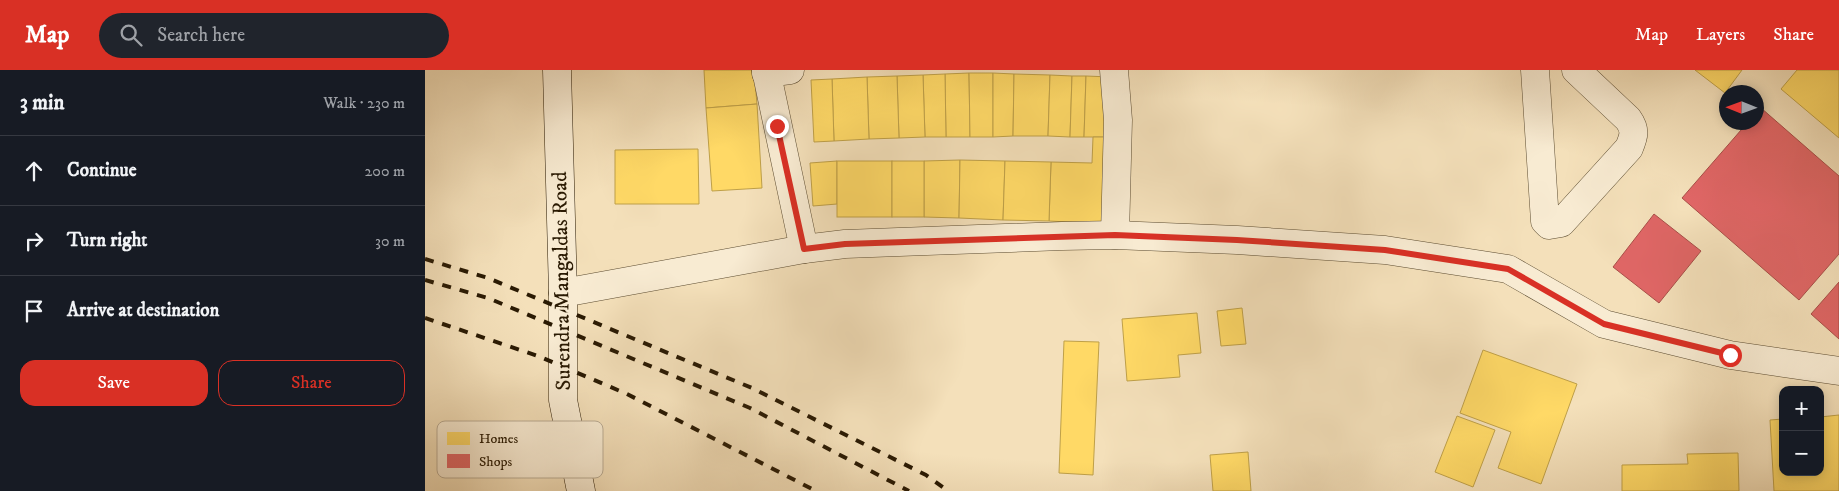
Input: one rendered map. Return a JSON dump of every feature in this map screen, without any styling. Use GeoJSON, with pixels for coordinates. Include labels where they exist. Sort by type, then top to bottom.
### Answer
{"type":"FeatureCollection","features":[{"type":"Feature","properties":{"kind":"street","name":"Surendra Mangaldas Road"},"geometry":{"type":"LineString","coordinates":[[557,70],[563,293],[563,400],[567,421]]}},
{"type":"Feature","properties":{"kind":"street"},"geometry":{"type":"LineString","coordinates":[[1114,70],[1118,120],[1115,235]]}},
{"type":"Feature","properties":{"kind":"street"},"geometry":{"type":"LineString","coordinates":[[1535,70],[1545,221],[1549,225],[1555,225],[1561,223],[1629,148],[1634,135],[1633,126],[1628,119],[1577,70]]}},
{"type":"Feature","properties":{"kind":"street"},"geometry":{"type":"LineString","coordinates":[[774,71],[804,249]]}},
{"type":"Feature","properties":{"kind":"street"},"geometry":{"type":"LineString","coordinates":[[563,293],[804,249],[845,244],[1115,235],[1237,240],[1385,250],[1508,269],[1604,324],[1730,355],[1839,371]]}},
{"type":"Feature","properties":{"kind":"street","name":"Surendra Mangaldas Road"},"geometry":{"type":"LineString","coordinates":[[578,478],[581,491]]}},
{"type":"Feature","properties":{"kind":"building: Homes"},"geometry":{"type":"Polygon","coordinates":[[[704,70],[754,70],[757,104],[706,108],[704,70]]]}},
{"type":"Feature","properties":{"kind":"building: Homes"},"geometry":{"type":"Polygon","coordinates":[[[1695,70],[1742,70],[1731,85],[1719,85],[1719,88],[1695,70]]]}},
{"type":"Feature","properties":{"kind":"building: Homes"},"geometry":{"type":"Polygon","coordinates":[[[1797,70],[1839,70],[1839,138],[1781,89],[1797,70]]]}},
{"type":"Feature","properties":{"kind":"building: Homes"},"geometry":{"type":"Polygon","coordinates":[[[969,73],[970,137],[946,137],[945,74],[969,73]]]}},
{"type":"Feature","properties":{"kind":"building: Homes"},"geometry":{"type":"Polygon","coordinates":[[[969,73],[993,73],[993,137],[970,137],[969,73]]]}},
{"type":"Feature","properties":{"kind":"building: Homes"},"geometry":{"type":"Polygon","coordinates":[[[993,73],[1014,74],[1013,136],[993,137],[993,73]]]}},
{"type":"Feature","properties":{"kind":"building: Homes"},"geometry":{"type":"Polygon","coordinates":[[[945,74],[946,137],[925,137],[923,75],[945,74]]]}},
{"type":"Feature","properties":{"kind":"building: Homes"},"geometry":{"type":"Polygon","coordinates":[[[1014,74],[1050,75],[1048,136],[1013,136],[1014,74]]]}},
{"type":"Feature","properties":{"kind":"building: Homes"},"geometry":{"type":"Polygon","coordinates":[[[923,75],[925,137],[899,138],[897,76],[923,75]]]}},
{"type":"Feature","properties":{"kind":"building: Homes"},"geometry":{"type":"Polygon","coordinates":[[[1050,75],[1072,76],[1070,137],[1048,136],[1050,75]]]}},
{"type":"Feature","properties":{"kind":"building: Homes"},"geometry":{"type":"Polygon","coordinates":[[[897,76],[899,138],[869,139],[867,77],[897,76]]]}},
{"type":"Feature","properties":{"kind":"building: Homes"},"geometry":{"type":"Polygon","coordinates":[[[1072,76],[1086,76],[1084,137],[1070,137],[1072,76]]]}},
{"type":"Feature","properties":{"kind":"building: Homes"},"geometry":{"type":"Polygon","coordinates":[[[1086,76],[1110,77],[1110,137],[1084,137],[1086,76]]]}},
{"type":"Feature","properties":{"kind":"building: Homes"},"geometry":{"type":"Polygon","coordinates":[[[867,77],[869,139],[834,141],[832,79],[867,77]]]}},
{"type":"Feature","properties":{"kind":"building: Homes"},"geometry":{"type":"Polygon","coordinates":[[[832,79],[834,141],[814,142],[811,80],[832,79]]]}},
{"type":"Feature","properties":{"kind":"building: Homes"},"geometry":{"type":"Polygon","coordinates":[[[757,104],[762,188],[712,191],[706,108],[757,104]]]}},
{"type":"Feature","properties":{"kind":"building: Homes"},"geometry":{"type":"Polygon","coordinates":[[[1093,137],[1110,137],[1107,224],[1049,221],[1051,162],[1092,163],[1093,137]]]}},
{"type":"Feature","properties":{"kind":"building: Homes"},"geometry":{"type":"Polygon","coordinates":[[[698,149],[699,204],[615,204],[615,150],[698,149]]]}},
{"type":"Feature","properties":{"kind":"building: Homes"},"geometry":{"type":"Polygon","coordinates":[[[960,160],[959,218],[924,217],[924,161],[960,160]]]}},
{"type":"Feature","properties":{"kind":"building: Homes"},"geometry":{"type":"Polygon","coordinates":[[[960,160],[1005,161],[1003,220],[959,218],[960,160]]]}},
{"type":"Feature","properties":{"kind":"building: Homes"},"geometry":{"type":"Polygon","coordinates":[[[837,161],[837,204],[813,206],[810,163],[837,161]]]}},
{"type":"Feature","properties":{"kind":"building: Homes"},"geometry":{"type":"Polygon","coordinates":[[[837,161],[892,161],[892,217],[837,217],[837,161]]]}},
{"type":"Feature","properties":{"kind":"building: Homes"},"geometry":{"type":"Polygon","coordinates":[[[892,161],[924,161],[924,217],[892,217],[892,161]]]}},
{"type":"Feature","properties":{"kind":"building: Homes"},"geometry":{"type":"Polygon","coordinates":[[[1005,161],[1051,162],[1049,221],[1003,220],[1005,161]]]}},
{"type":"Feature","properties":{"kind":"building: Homes"},"geometry":{"type":"Polygon","coordinates":[[[1242,308],[1246,344],[1221,346],[1217,311],[1242,308]]]}},
{"type":"Feature","properties":{"kind":"building: Homes"},"geometry":{"type":"Polygon","coordinates":[[[1197,313],[1201,353],[1178,355],[1180,377],[1127,381],[1122,319],[1197,313]]]}},
{"type":"Feature","properties":{"kind":"building: Homes"},"geometry":{"type":"Polygon","coordinates":[[[1064,341],[1099,342],[1093,475],[1059,473],[1064,341]]]}},
{"type":"Feature","properties":{"kind":"building: Homes"},"geometry":{"type":"Polygon","coordinates":[[[1483,350],[1577,384],[1541,484],[1498,468],[1511,432],[1460,413],[1483,350]]]}},
{"type":"Feature","properties":{"kind":"building: Homes"},"geometry":{"type":"Polygon","coordinates":[[[1839,415],[1839,491],[1774,491],[1770,420],[1779,419],[1779,476],[1824,476],[1824,417],[1839,415]]]}},
{"type":"Feature","properties":{"kind":"building: Homes"},"geometry":{"type":"Polygon","coordinates":[[[1457,416],[1495,430],[1473,487],[1435,472],[1457,416]]]}},
{"type":"Feature","properties":{"kind":"building: Homes"},"geometry":{"type":"Polygon","coordinates":[[[1248,452],[1251,491],[1213,491],[1210,455],[1248,452]]]}},
{"type":"Feature","properties":{"kind":"building: Homes"},"geometry":{"type":"Polygon","coordinates":[[[1738,453],[1739,491],[1622,491],[1622,465],[1688,464],[1687,454],[1738,453]]]}},
{"type":"Feature","properties":{"kind":"building: Shops"},"geometry":{"type":"Polygon","coordinates":[[[1764,111],[1839,176],[1839,254],[1799,300],[1682,198],[1741,130],[1764,130],[1764,111]]]}},
{"type":"Feature","properties":{"kind":"building: Shops"},"geometry":{"type":"Polygon","coordinates":[[[1654,214],[1701,251],[1659,303],[1613,267],[1654,214]]]}},
{"type":"Feature","properties":{"kind":"building: Shops"},"geometry":{"type":"Polygon","coordinates":[[[1839,282],[1839,339],[1811,314],[1839,282]]]}},
{"type":"Feature","properties":{"kind":"railway"},"geometry":{"type":"LineString","coordinates":[[425,259],[488,278],[752,388],[926,475],[948,491]]}},
{"type":"Feature","properties":{"kind":"railway"},"geometry":{"type":"LineString","coordinates":[[425,280],[488,298],[750,408],[909,491]]}},
{"type":"Feature","properties":{"kind":"railway"},"geometry":{"type":"LineString","coordinates":[[425,318],[538,356],[627,394],[816,491]]}},
{"type":"Feature","properties":{"kind":"route"},"geometry":{"type":"LineString","coordinates":[[777,126],[804,249],[845,244],[1115,235],[1237,240],[1385,250],[1508,269],[1604,324],[1730,355]]}}]}
